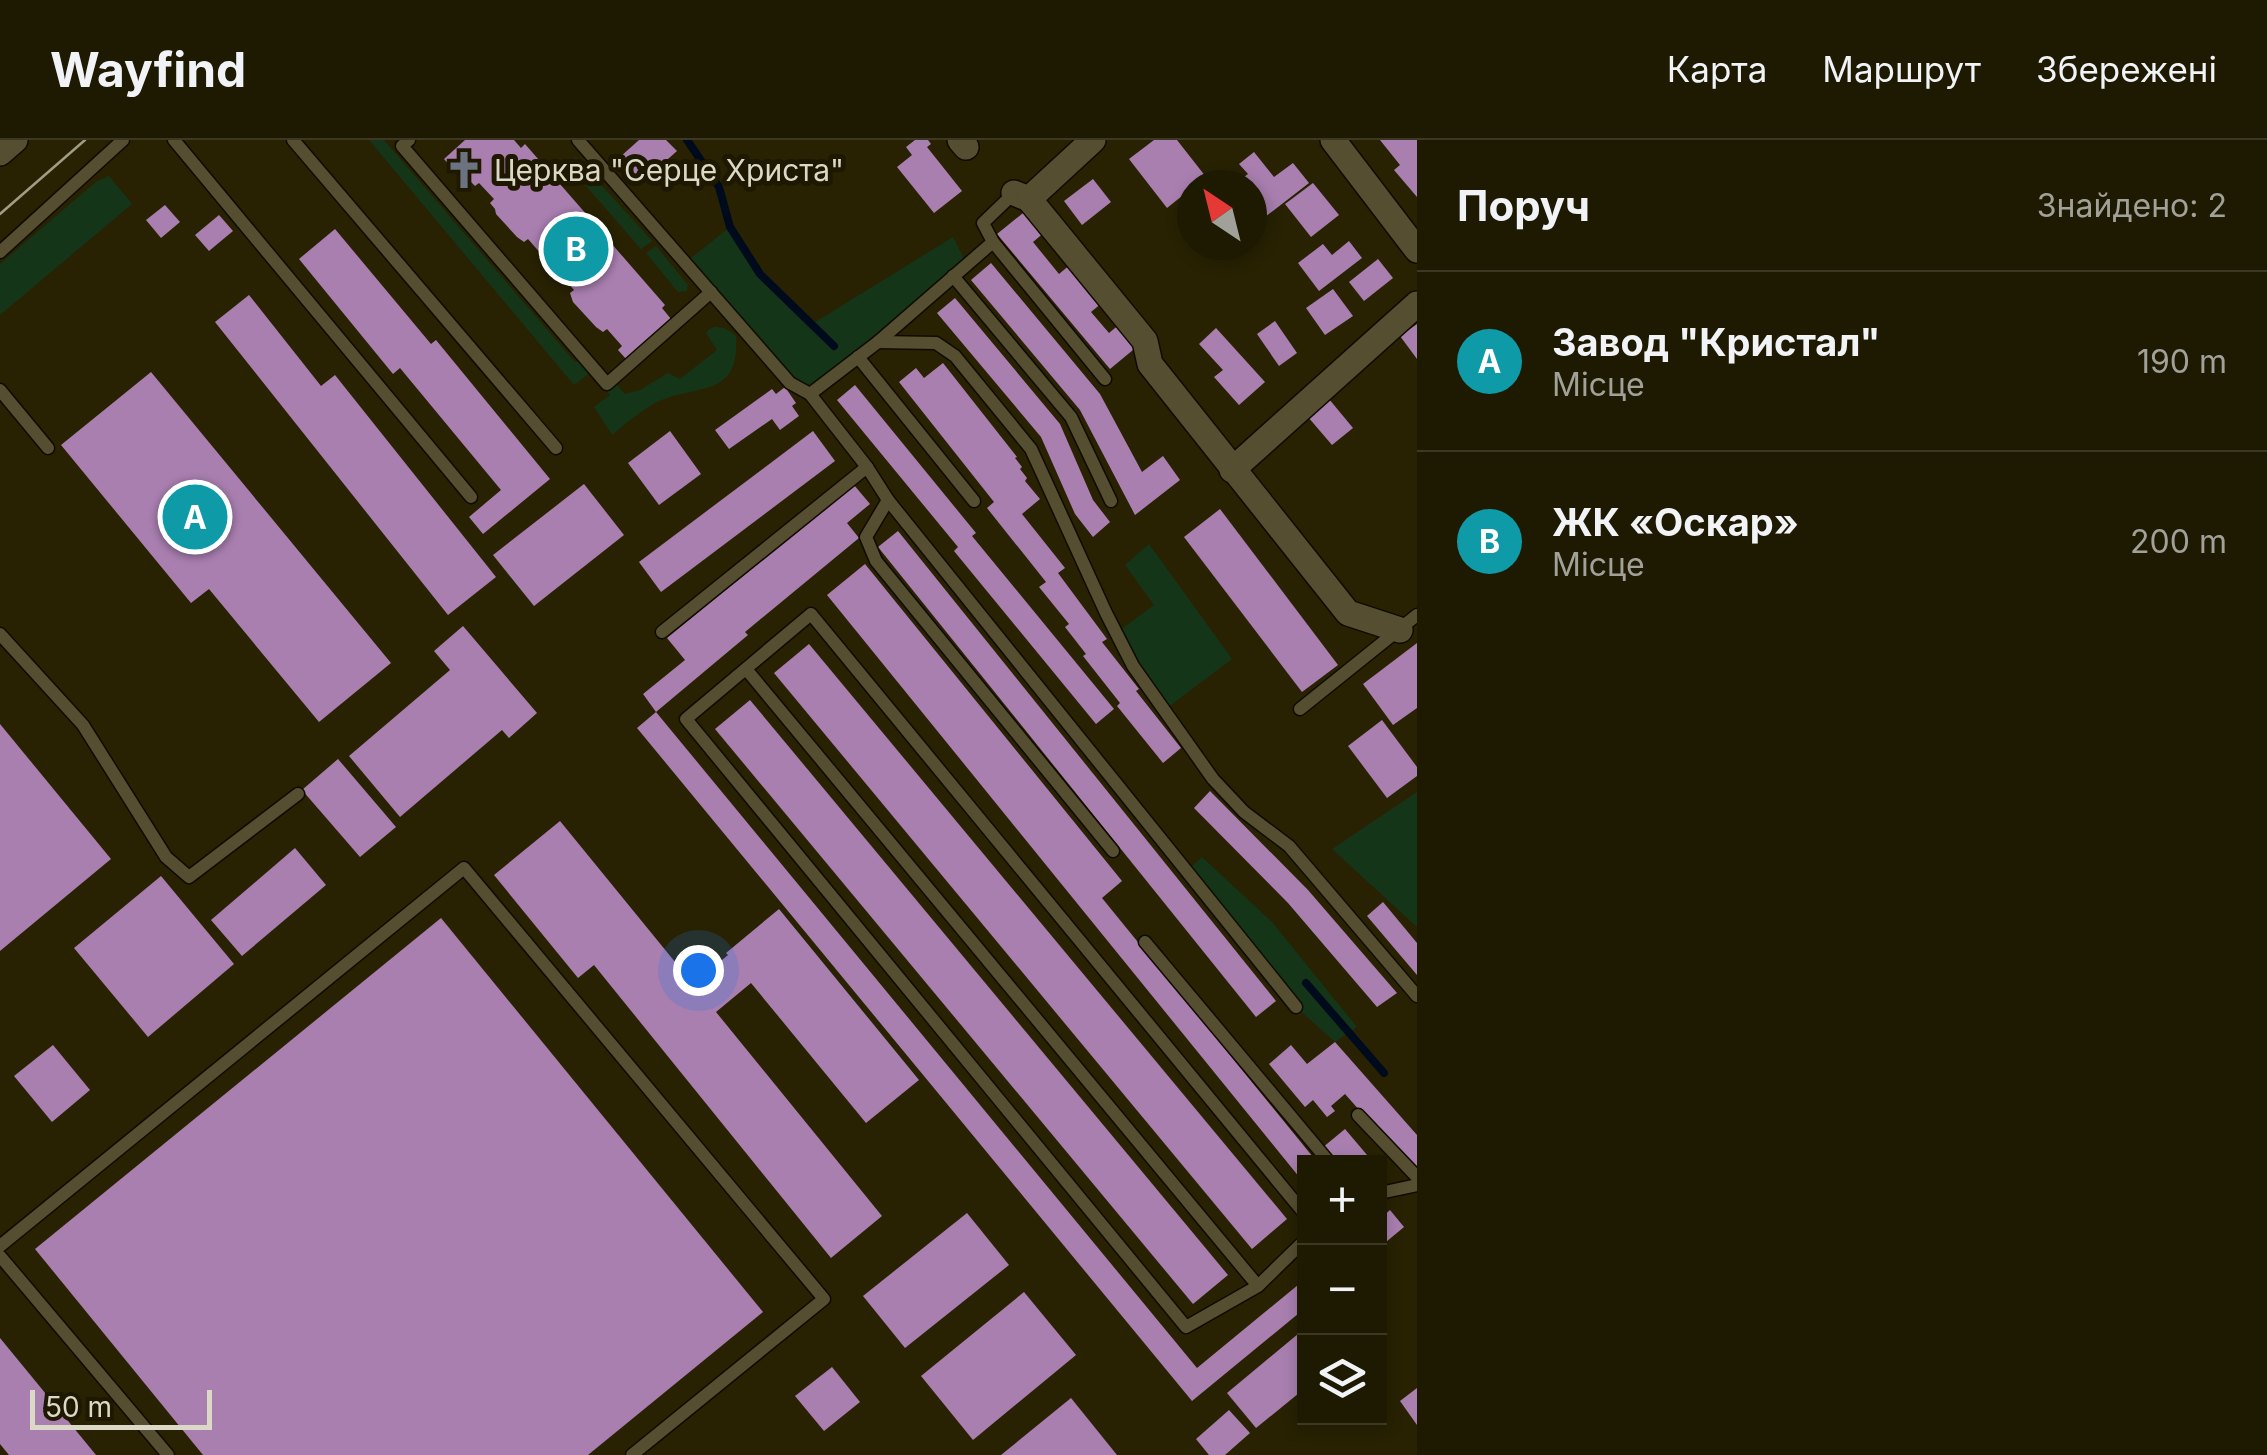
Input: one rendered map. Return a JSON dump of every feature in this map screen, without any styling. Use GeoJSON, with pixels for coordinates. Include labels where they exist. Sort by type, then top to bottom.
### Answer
{"type":"FeatureCollection","features":[{"type":"Feature","properties":{"kind":"street"},"geometry":{"type":"LineString","coordinates":[[0,153],[15,140]]}},
{"type":"Feature","properties":{"kind":"street"},"geometry":{"type":"LineString","coordinates":[[1093,140],[1022,196],[1136,330],[1145,342],[1150,364],[1348,613],[1409,623]]}},
{"type":"Feature","properties":{"kind":"street"},"geometry":{"type":"LineString","coordinates":[[1333,140],[1417,250]]}},
{"type":"Feature","properties":{"kind":"street"},"geometry":{"type":"LineString","coordinates":[[1232,470],[1417,304]]}},
{"type":"Feature","properties":{"kind":"lane"},"geometry":{"type":"LineString","coordinates":[[0,252],[123,140]]}},
{"type":"Feature","properties":{"kind":"lane"},"geometry":{"type":"LineString","coordinates":[[174,140],[471,497]]}},
{"type":"Feature","properties":{"kind":"lane"},"geometry":{"type":"LineString","coordinates":[[293,140],[556,448]]}},
{"type":"Feature","properties":{"kind":"lane"},"geometry":{"type":"LineString","coordinates":[[409,140],[402,146],[607,384],[712,292]]}},
{"type":"Feature","properties":{"kind":"lane"},"geometry":{"type":"LineString","coordinates":[[578,140],[790,383],[810,394],[888,500],[1296,1006]]}},
{"type":"Feature","properties":{"kind":"lane"},"geometry":{"type":"LineString","coordinates":[[1022,196],[983,223],[993,242],[1105,380]]}},
{"type":"Feature","properties":{"kind":"lane"},"geometry":{"type":"LineString","coordinates":[[810,394],[878,342],[993,242]]}},
{"type":"Feature","properties":{"kind":"lane"},"geometry":{"type":"LineString","coordinates":[[954,276],[1071,417],[1111,501]]}},
{"type":"Feature","properties":{"kind":"lane"},"geometry":{"type":"LineString","coordinates":[[878,342],[936,342],[955,356],[1032,449],[1132,666],[1213,780],[1244,812],[1289,846],[1417,996]]}},
{"type":"Feature","properties":{"kind":"lane"},"geometry":{"type":"LineString","coordinates":[[858,358],[974,500]]}},
{"type":"Feature","properties":{"kind":"lane"},"geometry":{"type":"LineString","coordinates":[[0,390],[48,448]]}},
{"type":"Feature","properties":{"kind":"lane"},"geometry":{"type":"LineString","coordinates":[[662,632],[867,468]]}},
{"type":"Feature","properties":{"kind":"lane"},"geometry":{"type":"LineString","coordinates":[[888,500],[866,536],[876,561],[1113,851]]}},
{"type":"Feature","properties":{"kind":"lane"},"geometry":{"type":"LineString","coordinates":[[1297,1204],[811,614],[686,719],[1186,1327],[1258,1286],[1300,1245]]}},
{"type":"Feature","properties":{"kind":"lane"},"geometry":{"type":"LineString","coordinates":[[1300,709],[1409,623]]}},
{"type":"Feature","properties":{"kind":"lane"},"geometry":{"type":"LineString","coordinates":[[0,634],[84,725],[166,856],[189,877],[298,794]]}},
{"type":"Feature","properties":{"kind":"lane"},"geometry":{"type":"LineString","coordinates":[[746,669],[1258,1286]]}},
{"type":"Feature","properties":{"kind":"lane"},"geometry":{"type":"LineString","coordinates":[[0,1246],[464,868],[824,1299],[632,1455]]}},
{"type":"Feature","properties":{"kind":"lane"},"geometry":{"type":"LineString","coordinates":[[1145,942],[1324,1155]]}},
{"type":"Feature","properties":{"kind":"lane"},"geometry":{"type":"LineString","coordinates":[[1358,1115],[1417,1181],[1387,1191]]}},
{"type":"Feature","properties":{"kind":"lane"},"geometry":{"type":"LineString","coordinates":[[0,1256],[168,1455]]}},
{"type":"Feature","properties":{"kind":"green space"},"geometry":{"type":"Polygon","coordinates":[[[369,140],[384,140],[575,362],[595,359],[625,394],[668,373],[680,379],[717,350],[706,333],[716,327],[736,336],[732,369],[716,384],[650,406],[612,435],[594,407],[610,395],[591,372],[574,385],[369,140]]]}},
{"type":"Feature","properties":{"kind":"green space"},"geometry":{"type":"Polygon","coordinates":[[[576,157],[652,241],[641,249],[567,164],[576,157]]]}},
{"type":"Feature","properties":{"kind":"green space"},"geometry":{"type":"Polygon","coordinates":[[[109,176],[132,204],[0,315],[0,264],[97,181],[109,176]]]}},
{"type":"Feature","properties":{"kind":"green space"},"geometry":{"type":"Polygon","coordinates":[[[730,227],[760,274],[812,324],[953,237],[967,265],[810,394],[790,383],[686,262],[730,227]]]}},
{"type":"Feature","properties":{"kind":"green space"},"geometry":{"type":"Polygon","coordinates":[[[656,246],[688,285],[687,291],[678,292],[646,253],[656,246]]]}},
{"type":"Feature","properties":{"kind":"green space"},"geometry":{"type":"Polygon","coordinates":[[[1149,544],[1232,659],[1164,710],[1116,633],[1154,605],[1125,565],[1149,544]]]}},
{"type":"Feature","properties":{"kind":"green space"},"geometry":{"type":"Polygon","coordinates":[[[1417,792],[1417,927],[1332,849],[1417,792]]]}},
{"type":"Feature","properties":{"kind":"green space"},"geometry":{"type":"Polygon","coordinates":[[[1202,857],[1272,922],[1357,1027],[1335,1042],[1296,1007],[1187,871],[1202,857]]]}},
{"type":"Feature","properties":{"kind":"building"},"geometry":{"type":"Polygon","coordinates":[[[465,140],[514,140],[521,148],[525,144],[587,215],[582,219],[600,238],[604,235],[665,305],[662,308],[671,319],[626,359],[618,350],[622,346],[607,329],[603,332],[596,327],[573,302],[570,293],[574,290],[559,273],[555,276],[528,239],[524,242],[517,237],[496,214],[490,203],[494,199],[479,183],[475,186],[467,178],[463,180],[444,159],[465,140]]]}},
{"type":"Feature","properties":{"kind":"building"},"geometry":{"type":"Polygon","coordinates":[[[639,140],[666,140],[677,151],[642,182],[620,157],[639,140]]]}},
{"type":"Feature","properties":{"kind":"building"},"geometry":{"type":"Polygon","coordinates":[[[915,140],[928,140],[931,144],[927,147],[962,191],[934,213],[897,167],[912,155],[906,147],[915,140]]]}},
{"type":"Feature","properties":{"kind":"building"},"geometry":{"type":"Polygon","coordinates":[[[1154,140],[1177,140],[1201,170],[1177,170],[1177,200],[1167,208],[1129,159],[1154,140]]]}},
{"type":"Feature","properties":{"kind":"building"},"geometry":{"type":"Polygon","coordinates":[[[1380,140],[1417,140],[1417,197],[1394,170],[1400,165],[1380,140]]]}},
{"type":"Feature","properties":{"kind":"building"},"geometry":{"type":"Polygon","coordinates":[[[1254,152],[1274,177],[1293,163],[1309,183],[1267,215],[1267,170],[1244,170],[1239,164],[1254,152]]]}},
{"type":"Feature","properties":{"kind":"building"},"geometry":{"type":"Polygon","coordinates":[[[1093,179],[1111,202],[1082,225],[1064,201],[1093,179]]]}},
{"type":"Feature","properties":{"kind":"building"},"geometry":{"type":"Polygon","coordinates":[[[1313,183],[1339,215],[1311,237],[1285,204],[1313,183]]]}},
{"type":"Feature","properties":{"kind":"building"},"geometry":{"type":"Polygon","coordinates":[[[165,205],[180,222],[161,238],[146,220],[165,205]]]}},
{"type":"Feature","properties":{"kind":"building"},"geometry":{"type":"Polygon","coordinates":[[[1028,209],[1046,231],[1033,242],[1059,274],[1071,264],[1103,302],[1091,312],[1109,333],[1121,323],[1139,345],[1110,369],[997,234],[1028,209]]]}},
{"type":"Feature","properties":{"kind":"building"},"geometry":{"type":"Polygon","coordinates":[[[219,215],[233,231],[209,251],[195,235],[219,215]]]}},
{"type":"Feature","properties":{"kind":"building"},"geometry":{"type":"Polygon","coordinates":[[[335,229],[431,344],[436,340],[550,479],[483,534],[469,517],[501,490],[400,368],[393,374],[299,259],[335,229]]]}},
{"type":"Feature","properties":{"kind":"building"},"geometry":{"type":"Polygon","coordinates":[[[1349,241],[1362,258],[1319,291],[1298,263],[1323,244],[1332,255],[1349,241]]]}},
{"type":"Feature","properties":{"kind":"building"},"geometry":{"type":"Polygon","coordinates":[[[1378,259],[1393,278],[1364,301],[1349,282],[1378,259]]]}},
{"type":"Feature","properties":{"kind":"building"},"geometry":{"type":"Polygon","coordinates":[[[991,263],[1100,394],[1142,472],[1163,456],[1180,480],[1135,515],[1080,410],[971,280],[991,263]]]}},
{"type":"Feature","properties":{"kind":"building"},"geometry":{"type":"Polygon","coordinates":[[[1333,289],[1353,316],[1325,335],[1306,308],[1333,289]]]}},
{"type":"Feature","properties":{"kind":"building"},"geometry":{"type":"Polygon","coordinates":[[[249,295],[321,386],[335,375],[496,577],[448,615],[215,322],[249,295]]]}},
{"type":"Feature","properties":{"kind":"building"},"geometry":{"type":"Polygon","coordinates":[[[955,298],[1060,424],[1093,500],[1110,522],[1093,537],[1075,514],[1041,437],[937,313],[955,298]]]}},
{"type":"Feature","properties":{"kind":"building"},"geometry":{"type":"Polygon","coordinates":[[[1275,321],[1297,353],[1279,366],[1257,334],[1275,321]]]}},
{"type":"Feature","properties":{"kind":"building"},"geometry":{"type":"Polygon","coordinates":[[[1417,324],[1417,359],[1400,336],[1417,324]]]}},
{"type":"Feature","properties":{"kind":"building"},"geometry":{"type":"Polygon","coordinates":[[[1216,328],[1265,382],[1239,405],[1214,377],[1223,370],[1199,344],[1216,328]]]}},
{"type":"Feature","properties":{"kind":"building"},"geometry":{"type":"Polygon","coordinates":[[[943,363],[1017,457],[1025,481],[1040,499],[1022,514],[1065,568],[1058,573],[1107,639],[1102,642],[1181,748],[1163,763],[1083,656],[1086,654],[1065,627],[1069,624],[1039,587],[1046,582],[987,508],[994,502],[899,382],[916,368],[924,378],[943,363]]]}},
{"type":"Feature","properties":{"kind":"building"},"geometry":{"type":"Polygon","coordinates":[[[151,372],[391,663],[319,722],[209,589],[191,603],[61,445],[151,372]]]}},
{"type":"Feature","properties":{"kind":"building"},"geometry":{"type":"Polygon","coordinates":[[[855,385],[1114,709],[1096,724],[837,400],[855,385]]]}},
{"type":"Feature","properties":{"kind":"building"},"geometry":{"type":"Polygon","coordinates":[[[785,387],[799,416],[780,430],[772,419],[729,449],[715,430],[772,389],[776,394],[785,387]]]}},
{"type":"Feature","properties":{"kind":"building"},"geometry":{"type":"Polygon","coordinates":[[[1329,399],[1353,428],[1332,445],[1308,417],[1329,399]]]}},
{"type":"Feature","properties":{"kind":"building"},"geometry":{"type":"Polygon","coordinates":[[[670,431],[701,474],[659,505],[628,463],[670,431]]]}},
{"type":"Feature","properties":{"kind":"building"},"geometry":{"type":"Polygon","coordinates":[[[813,431],[835,461],[661,592],[639,562],[813,431]]]}},
{"type":"Feature","properties":{"kind":"building"},"geometry":{"type":"Polygon","coordinates":[[[584,484],[624,535],[534,606],[493,555],[584,484]]]}},
{"type":"Feature","properties":{"kind":"building"},"geometry":{"type":"Polygon","coordinates":[[[854,485],[870,504],[847,523],[859,538],[656,712],[643,694],[685,660],[667,638],[854,485]]]}},
{"type":"Feature","properties":{"kind":"building"},"geometry":{"type":"Polygon","coordinates":[[[1220,509],[1338,665],[1302,692],[1184,537],[1220,509]]]}},
{"type":"Feature","properties":{"kind":"building"},"geometry":{"type":"Polygon","coordinates":[[[898,531],[1276,1001],[1256,1017],[878,547],[898,531]]]}},
{"type":"Feature","properties":{"kind":"building"},"geometry":{"type":"Polygon","coordinates":[[[865,564],[1122,881],[1102,898],[1311,1155],[1297,1155],[1297,1174],[827,595],[865,564]]]}},
{"type":"Feature","properties":{"kind":"building"},"geometry":{"type":"Polygon","coordinates":[[[463,626],[537,713],[509,738],[502,730],[400,817],[349,756],[450,670],[434,651],[463,626]]]}},
{"type":"Feature","properties":{"kind":"building"},"geometry":{"type":"Polygon","coordinates":[[[1417,643],[1417,708],[1393,725],[1363,684],[1417,643]]]}},
{"type":"Feature","properties":{"kind":"building"},"geometry":{"type":"Polygon","coordinates":[[[809,644],[1287,1219],[1252,1249],[774,673],[809,644]]]}},
{"type":"Feature","properties":{"kind":"building"},"geometry":{"type":"Polygon","coordinates":[[[750,700],[1228,1275],[1193,1304],[715,729],[750,700]]]}},
{"type":"Feature","properties":{"kind":"building"},"geometry":{"type":"Polygon","coordinates":[[[656,712],[1197,1368],[1297,1286],[1297,1315],[1192,1401],[637,728],[656,712]]]}},
{"type":"Feature","properties":{"kind":"building"},"geometry":{"type":"Polygon","coordinates":[[[1382,720],[1417,767],[1417,776],[1387,798],[1348,746],[1382,720]]]}},
{"type":"Feature","properties":{"kind":"building"},"geometry":{"type":"Polygon","coordinates":[[[0,724],[111,859],[0,951],[0,724]]]}},
{"type":"Feature","properties":{"kind":"building"},"geometry":{"type":"Polygon","coordinates":[[[338,759],[396,827],[360,857],[302,790],[338,759]]]}},
{"type":"Feature","properties":{"kind":"building"},"geometry":{"type":"Polygon","coordinates":[[[1210,791],[1308,890],[1397,993],[1377,1007],[1288,903],[1194,808],[1210,791]]]}},
{"type":"Feature","properties":{"kind":"building"},"geometry":{"type":"Polygon","coordinates":[[[560,821],[693,984],[779,909],[919,1080],[866,1123],[751,983],[716,1012],[882,1216],[831,1258],[594,965],[578,978],[494,875],[560,821]]]}},
{"type":"Feature","properties":{"kind":"building"},"geometry":{"type":"Polygon","coordinates":[[[295,848],[326,885],[242,956],[211,920],[295,848]]]}},
{"type":"Feature","properties":{"kind":"building"},"geometry":{"type":"Polygon","coordinates":[[[161,876],[234,964],[148,1037],[74,948],[161,876]]]}},
{"type":"Feature","properties":{"kind":"building"},"geometry":{"type":"Polygon","coordinates":[[[1383,902],[1417,943],[1417,975],[1367,916],[1383,902]]]}},
{"type":"Feature","properties":{"kind":"building"},"geometry":{"type":"Polygon","coordinates":[[[441,918],[763,1312],[588,1455],[203,1455],[35,1249],[441,918]]]}},
{"type":"Feature","properties":{"kind":"building"},"geometry":{"type":"Polygon","coordinates":[[[1335,1042],[1417,1135],[1417,1175],[1345,1094],[1331,1106],[1335,1111],[1327,1117],[1313,1100],[1305,1107],[1269,1064],[1291,1045],[1307,1064],[1335,1042]]]}},
{"type":"Feature","properties":{"kind":"building"},"geometry":{"type":"Polygon","coordinates":[[[53,1045],[90,1090],[52,1122],[14,1076],[53,1045]]]}},
{"type":"Feature","properties":{"kind":"building"},"geometry":{"type":"Polygon","coordinates":[[[1345,1129],[1367,1155],[1328,1155],[1322,1148],[1345,1129]]]}},
{"type":"Feature","properties":{"kind":"building"},"geometry":{"type":"Polygon","coordinates":[[[1390,1210],[1404,1227],[1387,1241],[1390,1210]]]}},
{"type":"Feature","properties":{"kind":"building"},"geometry":{"type":"Polygon","coordinates":[[[967,1213],[1009,1265],[905,1348],[863,1296],[967,1213]]]}},
{"type":"Feature","properties":{"kind":"building"},"geometry":{"type":"Polygon","coordinates":[[[1024,1292],[1076,1355],[973,1440],[921,1376],[1024,1292]]]}},
{"type":"Feature","properties":{"kind":"building"},"geometry":{"type":"Polygon","coordinates":[[[1297,1335],[1297,1395],[1256,1428],[1227,1393],[1297,1335]]]}},
{"type":"Feature","properties":{"kind":"building"},"geometry":{"type":"Polygon","coordinates":[[[0,1338],[96,1455],[9,1455],[0,1444],[0,1338]]]}},
{"type":"Feature","properties":{"kind":"building"},"geometry":{"type":"Polygon","coordinates":[[[832,1367],[860,1402],[824,1431],[795,1396],[832,1367]]]}},
{"type":"Feature","properties":{"kind":"building"},"geometry":{"type":"Polygon","coordinates":[[[1417,1388],[1417,1425],[1400,1401],[1417,1388]]]}},
{"type":"Feature","properties":{"kind":"building"},"geometry":{"type":"Polygon","coordinates":[[[1071,1398],[1117,1455],[1001,1455],[1071,1398]]]}},
{"type":"Feature","properties":{"kind":"building"},"geometry":{"type":"Polygon","coordinates":[[[1229,1410],[1250,1433],[1225,1455],[1209,1455],[1196,1439],[1229,1410]]]}},
{"type":"Feature","properties":{"kind":"waterway"},"geometry":{"type":"LineString","coordinates":[[687,140],[719,187],[730,227],[760,274],[834,346]]}},
{"type":"Feature","properties":{"kind":"waterway"},"geometry":{"type":"LineString","coordinates":[[1306,983],[1384,1073]]}},
{"type":"Feature","properties":{"kind":"tram line"},"geometry":{"type":"LineString","coordinates":[[0,214],[85,140]]}},
{"type":"Feature","properties":{"kind":"place","name":"Церква \"Серце Христа\""},"geometry":{"type":"Point","coordinates":[464,170]}},
{"type":"Feature","properties":{"kind":"place","name":"ЖК «Оскар»"},"geometry":{"type":"Point","coordinates":[576,249]}},
{"type":"Feature","properties":{"kind":"place","name":"Завод \"Кристал\""},"geometry":{"type":"Point","coordinates":[195,517]}}]}
